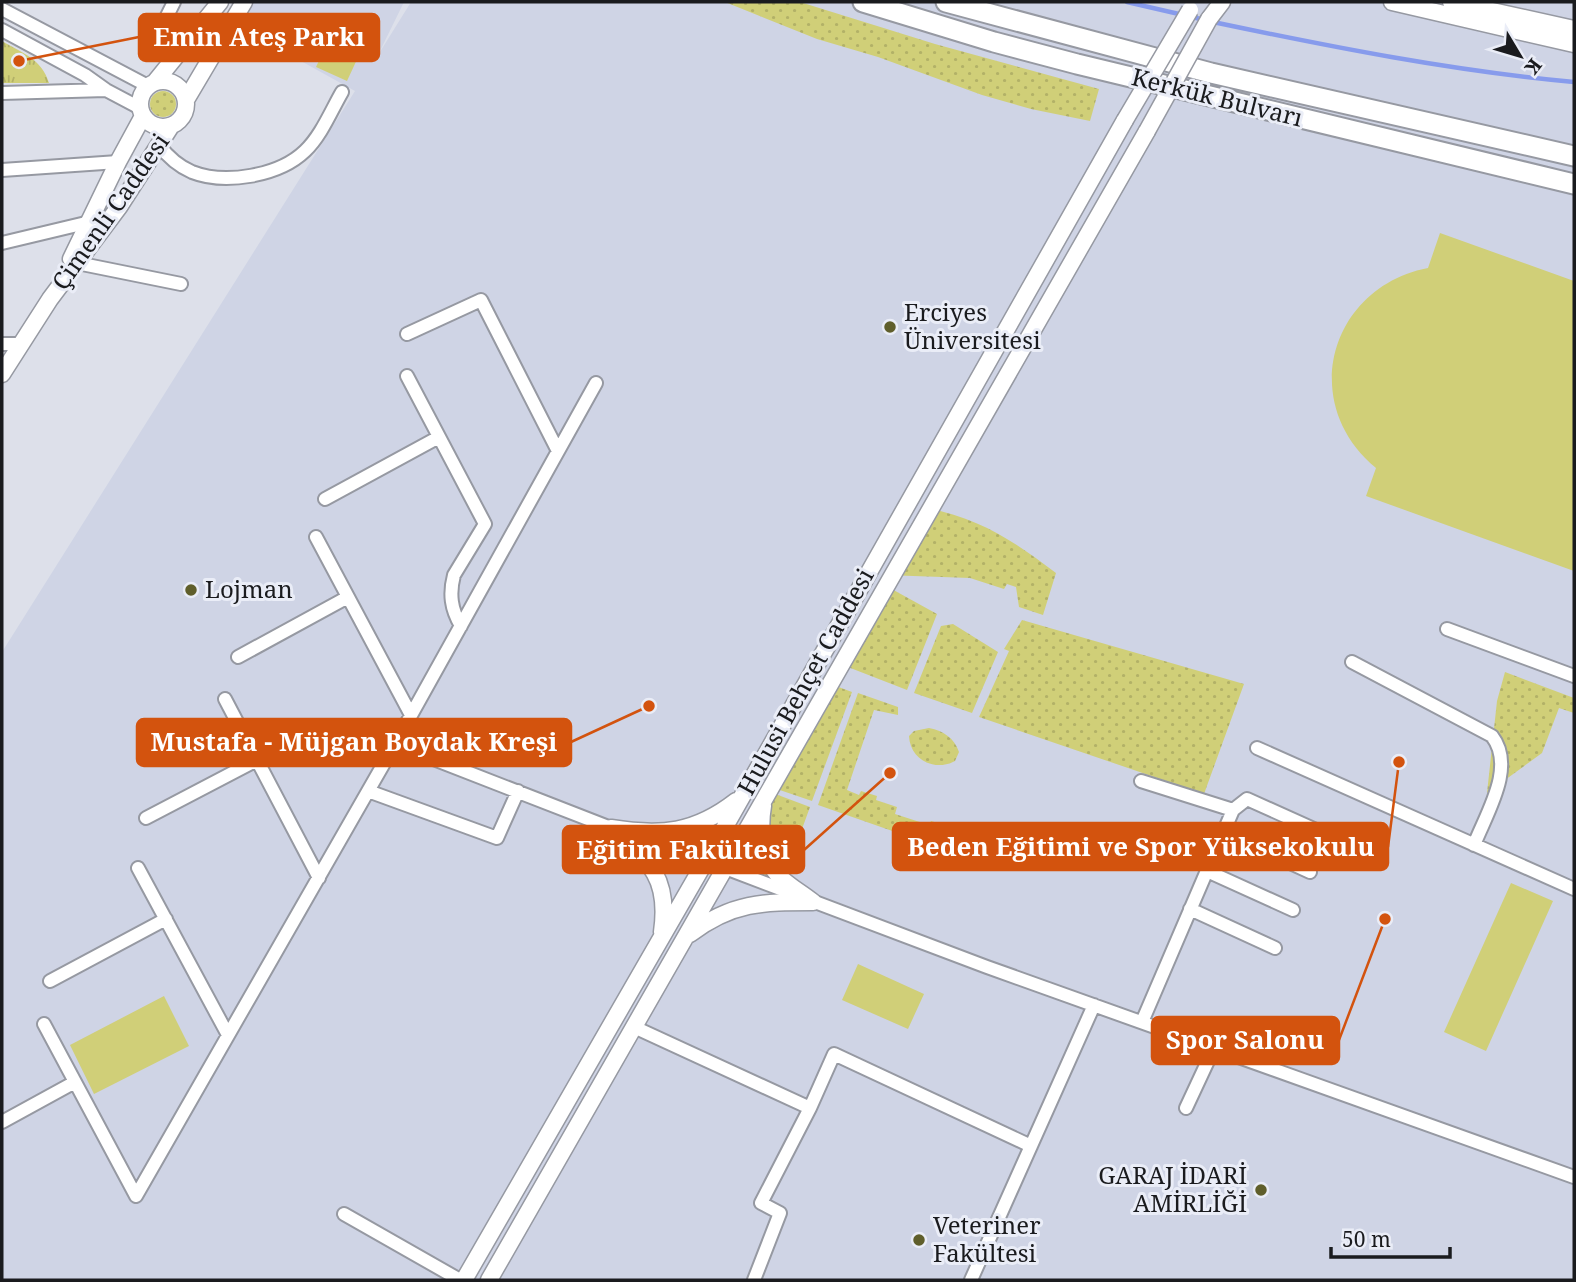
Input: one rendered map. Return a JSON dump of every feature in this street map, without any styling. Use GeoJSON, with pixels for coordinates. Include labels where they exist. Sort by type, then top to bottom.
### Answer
{"type":"FeatureCollection","features":[{"type":"Feature","properties":{"kind":"main road","name":"Kerkük Bulvarı"},"geometry":{"type":"LineString","coordinates":[[863,2],[1077,64],[1574,184]]}},
{"type":"Feature","properties":{"kind":"main road","name":"Kerkük Bulvarı"},"geometry":{"type":"LineString","coordinates":[[946,2],[1211,73],[1574,156]]}},
{"type":"Feature","properties":{"kind":"street"},"geometry":{"type":"LineString","coordinates":[[2,30],[85,75],[141,112],[155,126],[171,126],[184,116],[184,92],[171,82],[151,84],[7,12],[19,2]]}},
{"type":"Feature","properties":{"kind":"street"},"geometry":{"type":"LineString","coordinates":[[165,20],[174,2]]}},
{"type":"Feature","properties":{"kind":"street"},"geometry":{"type":"LineString","coordinates":[[141,112],[140,100],[151,84],[220,2]]}},
{"type":"Feature","properties":{"kind":"street"},"geometry":{"type":"LineString","coordinates":[[186,100],[244,2]]}},
{"type":"Feature","properties":{"kind":"street","name":"Hulusi Behçet Caddesi"},"geometry":{"type":"LineString","coordinates":[[489,1280],[1209,19],[1222,2]]}},
{"type":"Feature","properties":{"kind":"street"},"geometry":{"type":"LineString","coordinates":[[1392,2],[1574,44]]}},
{"type":"Feature","properties":{"kind":"street"},"geometry":{"type":"LineString","coordinates":[[1451,2],[1574,29]]}},
{"type":"Feature","properties":{"kind":"street","name":"Hulusi Behçet Caddesi"},"geometry":{"type":"LineString","coordinates":[[462,1280],[705,862],[1191,5]]}},
{"type":"Feature","properties":{"kind":"street"},"geometry":{"type":"LineString","coordinates":[[2,93],[106,90]]}},
{"type":"Feature","properties":{"kind":"street"},"geometry":{"type":"LineString","coordinates":[[159,145],[175,162],[204,175],[230,177],[277,168],[296,158],[313,142],[342,92]]}},
{"type":"Feature","properties":{"kind":"street","name":"Çimenli Caddesi"},"geometry":{"type":"LineString","coordinates":[[2,374],[50,299],[90,222],[141,112]]}},
{"type":"Feature","properties":{"kind":"street","name":"Çimenli Caddesi"},"geometry":{"type":"LineString","coordinates":[[50,299],[119,207],[171,126]]}},
{"type":"Feature","properties":{"kind":"street"},"geometry":{"type":"LineString","coordinates":[[2,170],[118,162]]}},
{"type":"Feature","properties":{"kind":"street"},"geometry":{"type":"LineString","coordinates":[[2,243],[90,222]]}},
{"type":"Feature","properties":{"kind":"street"},"geometry":{"type":"LineString","coordinates":[[77,263],[181,284]]}},
{"type":"Feature","properties":{"kind":"street"},"geometry":{"type":"LineString","coordinates":[[407,334],[481,300],[558,451]]}},
{"type":"Feature","properties":{"kind":"street"},"geometry":{"type":"LineString","coordinates":[[2,344],[22,344]]}},
{"type":"Feature","properties":{"kind":"street"},"geometry":{"type":"LineString","coordinates":[[407,376],[485,524],[452,583],[453,608],[461,626]]}},
{"type":"Feature","properties":{"kind":"street"},"geometry":{"type":"LineString","coordinates":[[44,1024],[136,1196],[369,791],[596,383]]}},
{"type":"Feature","properties":{"kind":"street"},"geometry":{"type":"LineString","coordinates":[[325,499],[439,437]]}},
{"type":"Feature","properties":{"kind":"street"},"geometry":{"type":"LineString","coordinates":[[316,537],[411,715]]}},
{"type":"Feature","properties":{"kind":"street"},"geometry":{"type":"LineString","coordinates":[[238,657],[348,597]]}},
{"type":"Feature","properties":{"kind":"street"},"geometry":{"type":"LineString","coordinates":[[1447,629],[1574,676]]}},
{"type":"Feature","properties":{"kind":"street"},"geometry":{"type":"LineString","coordinates":[[1352,662],[1492,736],[1496,741],[1502,754],[1502,771],[1474,845]]}},
{"type":"Feature","properties":{"kind":"street"},"geometry":{"type":"LineString","coordinates":[[225,699],[319,877]]}},
{"type":"Feature","properties":{"kind":"street"},"geometry":{"type":"LineString","coordinates":[[395,744],[611,828],[1574,1177]]}},
{"type":"Feature","properties":{"kind":"street"},"geometry":{"type":"LineString","coordinates":[[1257,748],[1574,889]]}},
{"type":"Feature","properties":{"kind":"street"},"geometry":{"type":"LineString","coordinates":[[146,818],[257,760]]}},
{"type":"Feature","properties":{"kind":"street"},"geometry":{"type":"LineString","coordinates":[[1141,781],[1233,810]]}},
{"type":"Feature","properties":{"kind":"street"},"geometry":{"type":"LineString","coordinates":[[369,791],[497,838],[518,790]]}},
{"type":"Feature","properties":{"kind":"street"},"geometry":{"type":"LineString","coordinates":[[766,795],[762,823],[768,858],[779,876],[813,902]]}},
{"type":"Feature","properties":{"kind":"street"},"geometry":{"type":"LineString","coordinates":[[611,828],[657,833],[678,831],[706,820],[741,797]]}},
{"type":"Feature","properties":{"kind":"street"},"geometry":{"type":"LineString","coordinates":[[1142,1022],[1233,810],[1247,799],[1327,835]]}},
{"type":"Feature","properties":{"kind":"street"},"geometry":{"type":"LineString","coordinates":[[611,828],[647,860],[658,877],[663,900],[662,936]]}},
{"type":"Feature","properties":{"kind":"street"},"geometry":{"type":"LineString","coordinates":[[1223,832],[1310,872]]}},
{"type":"Feature","properties":{"kind":"street"},"geometry":{"type":"LineString","coordinates":[[138,868],[229,1035]]}},
{"type":"Feature","properties":{"kind":"street"},"geometry":{"type":"LineString","coordinates":[[1207,870],[1293,910]]}},
{"type":"Feature","properties":{"kind":"street"},"geometry":{"type":"LineString","coordinates":[[685,938],[707,922],[748,905],[813,902]]}},
{"type":"Feature","properties":{"kind":"street"},"geometry":{"type":"LineString","coordinates":[[1190,909],[1275,948]]}},
{"type":"Feature","properties":{"kind":"street"},"geometry":{"type":"LineString","coordinates":[[50,981],[166,919]]}},
{"type":"Feature","properties":{"kind":"street"},"geometry":{"type":"LineString","coordinates":[[971,1280],[1094,1005]]}},
{"type":"Feature","properties":{"kind":"street"},"geometry":{"type":"LineString","coordinates":[[634,1027],[810,1108]]}},
{"type":"Feature","properties":{"kind":"street"},"geometry":{"type":"LineString","coordinates":[[1186,1108],[1214,1048]]}},
{"type":"Feature","properties":{"kind":"street"},"geometry":{"type":"LineString","coordinates":[[754,1280],[780,1213],[761,1203],[810,1108],[834,1054],[1031,1146]]}},
{"type":"Feature","properties":{"kind":"street"},"geometry":{"type":"LineString","coordinates":[[2,1122],[75,1082]]}},
{"type":"Feature","properties":{"kind":"street"},"geometry":{"type":"LineString","coordinates":[[344,1214],[462,1280]]}},
{"type":"Feature","properties":{"kind":"shaded area","name":"Erciyes Üniversitesi"},"geometry":{"type":"Polygon","coordinates":[[[247,2],[404,2],[378,55],[411,2],[1574,2],[1574,1280],[2,1280],[2,652],[355,91],[236,25],[247,2]]]}},
{"type":"Feature","properties":{"kind":"green space"},"geometry":{"type":"Polygon","coordinates":[[[725,2],[800,2],[935,44],[1099,89],[1090,121],[1031,109],[817,39],[725,2]]]}},
{"type":"Feature","properties":{"kind":"green space"},"geometry":{"type":"Polygon","coordinates":[[[335,26],[366,40],[347,81],[316,67],[335,26]]]}},
{"type":"Feature","properties":{"kind":"green space"},"geometry":{"type":"Polygon","coordinates":[[[2,41],[36,62],[49,83],[2,83],[2,41]]]}},
{"type":"Feature","properties":{"kind":"green space"},"geometry":{"type":"Polygon","coordinates":[[[163,91],[172,95],[176,104],[172,113],[163,117],[154,113],[150,104],[154,95],[163,91]]]}},
{"type":"Feature","properties":{"kind":"green space"},"geometry":{"type":"Polygon","coordinates":[[[1440,233],[1574,281],[1574,571],[1366,496],[1376,468],[1352,442],[1337,412],[1332,381],[1336,351],[1348,322],[1367,298],[1394,279],[1428,268],[1440,233]]]}},
{"type":"Feature","properties":{"kind":"green space"},"geometry":{"type":"Polygon","coordinates":[[[923,507],[961,517],[994,531],[1056,573],[1043,615],[1019,607],[1016,587],[1007,584],[1004,589],[970,578],[885,575],[923,507]]]}},
{"type":"Feature","properties":{"kind":"green space"},"geometry":{"type":"Polygon","coordinates":[[[879,582],[937,614],[907,690],[835,662],[879,582]]]}},
{"type":"Feature","properties":{"kind":"green space"},"geometry":{"type":"Polygon","coordinates":[[[1022,620],[1244,684],[1204,794],[979,717],[1009,651],[1004,649],[1022,620]]]}},
{"type":"Feature","properties":{"kind":"green space"},"geometry":{"type":"Polygon","coordinates":[[[953,624],[998,652],[972,713],[914,693],[941,626],[953,624]]]}},
{"type":"Feature","properties":{"kind":"green space"},"geometry":{"type":"Polygon","coordinates":[[[1505,672],[1574,698],[1574,713],[1559,708],[1542,753],[1487,793],[1497,701],[1505,672]]]}},
{"type":"Feature","properties":{"kind":"green space"},"geometry":{"type":"Polygon","coordinates":[[[825,682],[852,692],[812,801],[765,785],[825,682]]]}},
{"type":"Feature","properties":{"kind":"green space"},"geometry":{"type":"Polygon","coordinates":[[[858,693],[898,707],[898,715],[874,710],[847,790],[859,795],[861,791],[877,796],[876,800],[897,807],[895,814],[929,825],[931,821],[959,830],[960,828],[987,847],[981,862],[818,805],[858,693]]]}},
{"type":"Feature","properties":{"kind":"green space"},"geometry":{"type":"Polygon","coordinates":[[[929,728],[944,733],[951,739],[959,752],[955,761],[932,764],[925,762],[914,752],[909,736],[914,731],[929,728]]]}},
{"type":"Feature","properties":{"kind":"green space"},"geometry":{"type":"Polygon","coordinates":[[[762,789],[810,807],[782,884],[745,870],[735,860],[762,789]]]}},
{"type":"Feature","properties":{"kind":"green space"},"geometry":{"type":"Polygon","coordinates":[[[1511,883],[1553,901],[1486,1051],[1444,1032],[1511,883]]]}},
{"type":"Feature","properties":{"kind":"green space"},"geometry":{"type":"Polygon","coordinates":[[[858,964],[924,994],[908,1029],[842,1000],[858,964]]]}},
{"type":"Feature","properties":{"kind":"green space"},"geometry":{"type":"Polygon","coordinates":[[[164,996],[189,1046],[94,1094],[70,1045],[164,996]]]}},
{"type":"Feature","properties":{"kind":"waterway"},"geometry":{"type":"LineString","coordinates":[[1127,2],[1205,20]]}},
{"type":"Feature","properties":{"kind":"waterway"},"geometry":{"type":"LineString","coordinates":[[1213,22],[1438,65],[1574,82]]}},
{"type":"Feature","properties":{"kind":"place","name":"Emin Ateş Parkı"},"geometry":{"type":"Point","coordinates":[19,61]}},
{"type":"Feature","properties":{"kind":"place","name":"Erciyes Üniversitesi"},"geometry":{"type":"Point","coordinates":[890,327]}},
{"type":"Feature","properties":{"kind":"place","name":"Lojman"},"geometry":{"type":"Point","coordinates":[191,590]}},
{"type":"Feature","properties":{"kind":"place","name":"Mustafa - Müjgan Boydak Kreşi"},"geometry":{"type":"Point","coordinates":[649,706]}},
{"type":"Feature","properties":{"kind":"place","name":"Beden Eğitimi ve Spor Yüksekokulu"},"geometry":{"type":"Point","coordinates":[1399,762]}},
{"type":"Feature","properties":{"kind":"place","name":"Eğitim Fakültesi"},"geometry":{"type":"Point","coordinates":[890,773]}},
{"type":"Feature","properties":{"kind":"place","name":"Spor Salonu"},"geometry":{"type":"Point","coordinates":[1385,919]}},
{"type":"Feature","properties":{"kind":"place","name":"GARAJ İDARİ AMİRLİĞİ"},"geometry":{"type":"Point","coordinates":[1261,1190]}},
{"type":"Feature","properties":{"kind":"place","name":"Veteriner Fakültesi"},"geometry":{"type":"Point","coordinates":[919,1240]}}]}
